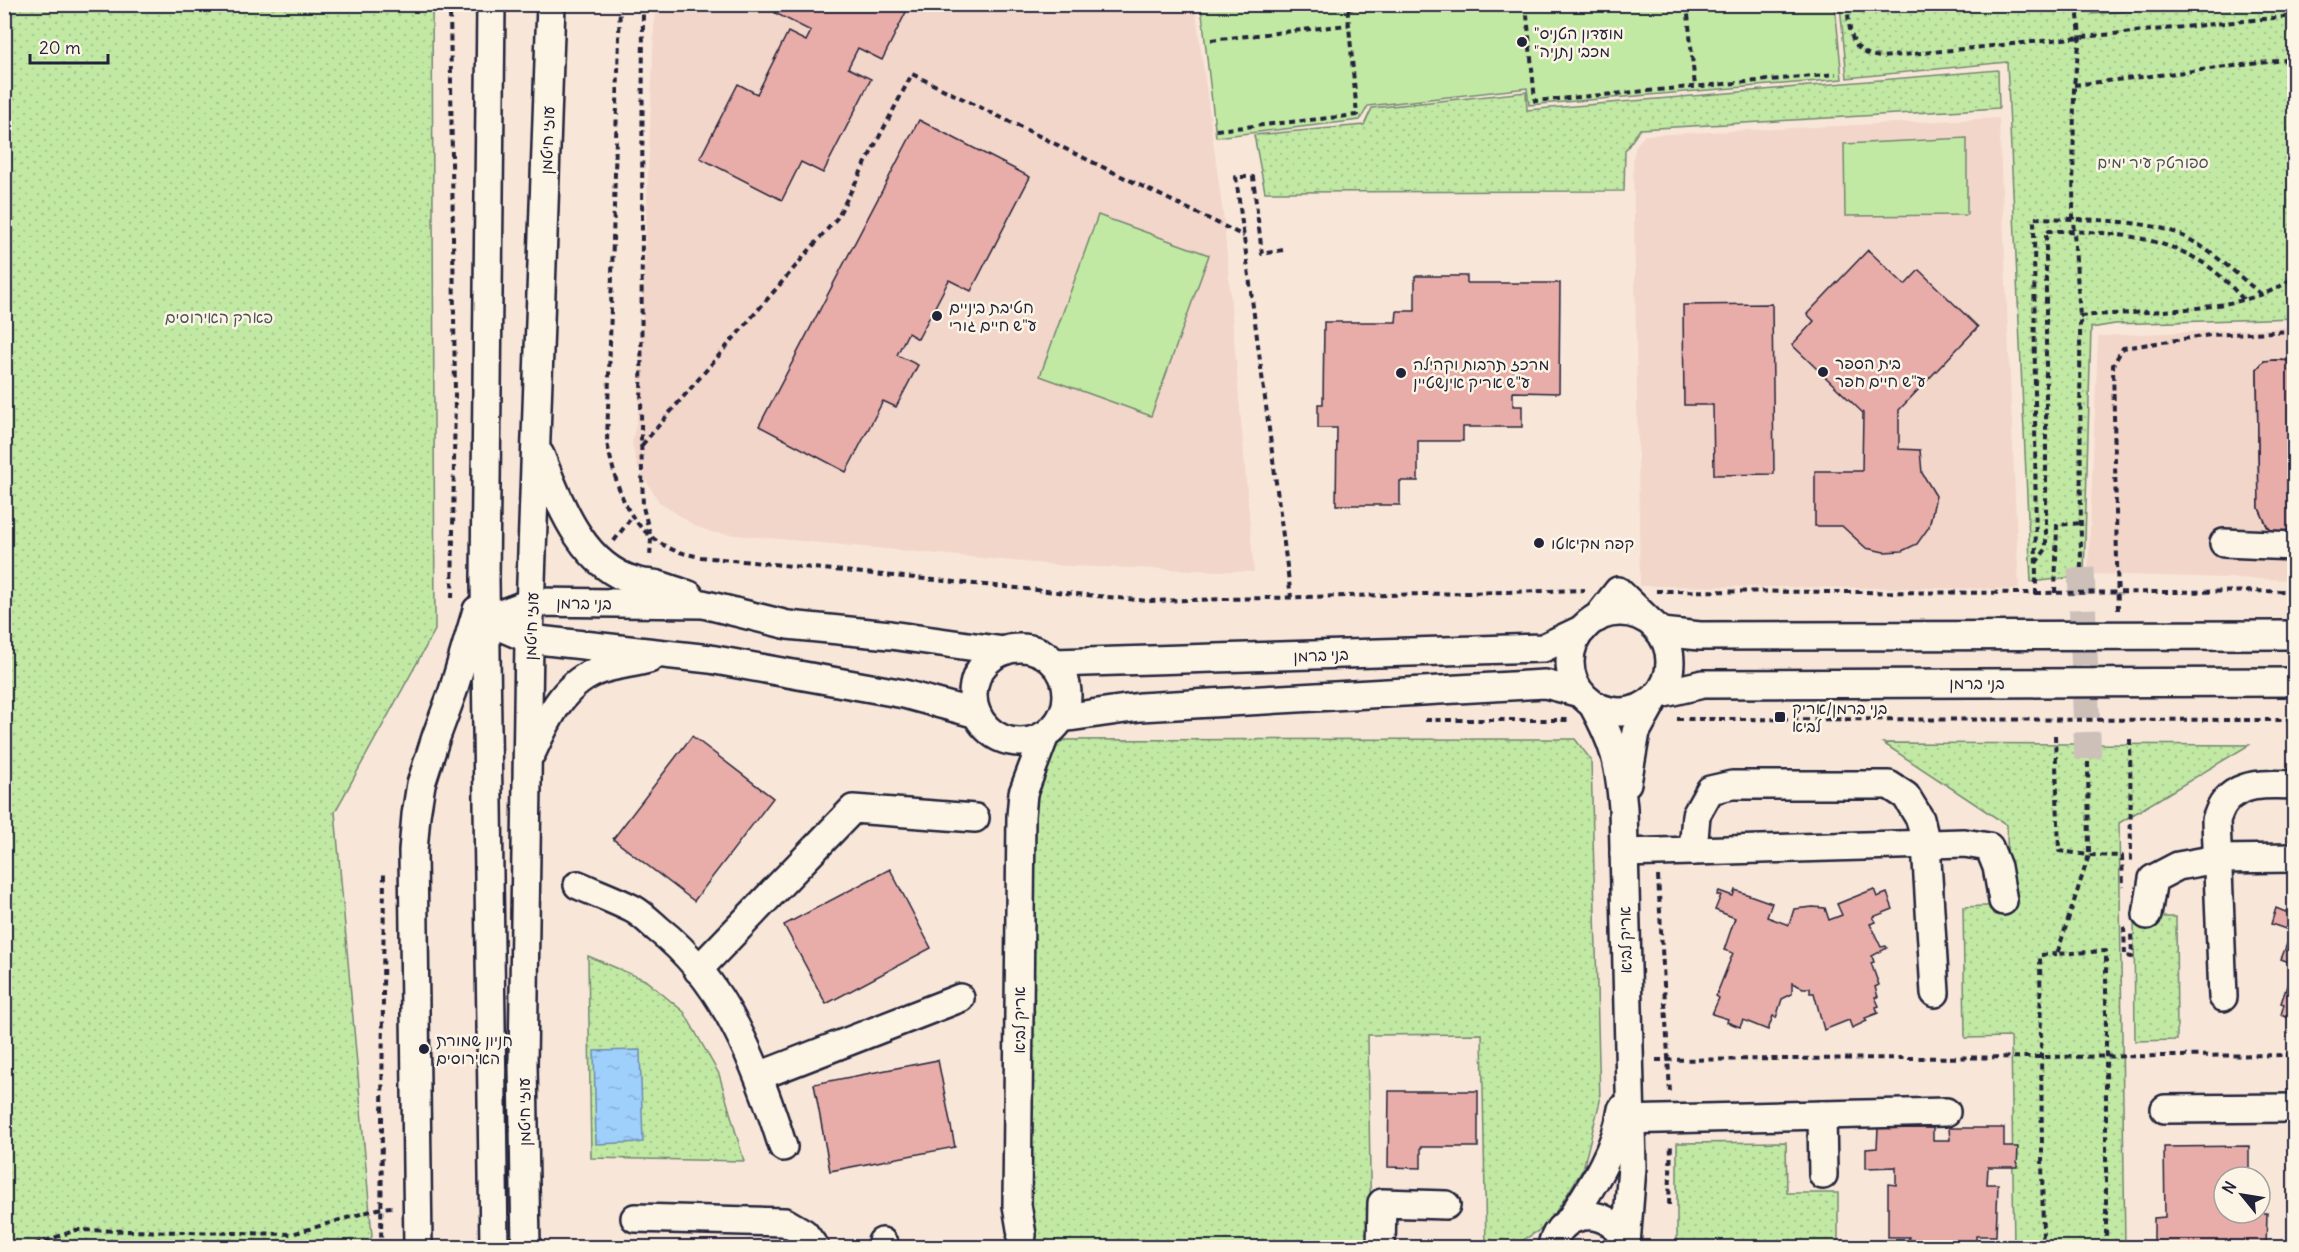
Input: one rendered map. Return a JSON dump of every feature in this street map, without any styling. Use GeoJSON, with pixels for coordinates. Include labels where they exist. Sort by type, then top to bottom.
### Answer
{"type":"FeatureCollection","features":[{"type":"Feature","properties":{"kind":"street","name":"עוזי חיטמן"},"geometry":{"type":"LineString","coordinates":[[491,4],[485,620],[494,1248]]}},
{"type":"Feature","properties":{"kind":"street","name":"עוזי חיטמן"},"geometry":{"type":"LineString","coordinates":[[526,1248],[523,1064],[529,639],[551,4]]}},
{"type":"Feature","properties":{"kind":"street"},"geometry":{"type":"LineString","coordinates":[[536,444],[559,501],[586,546],[598,560],[616,573],[635,581],[657,585],[756,618]]}},
{"type":"Feature","properties":{"kind":"street"},"geometry":{"type":"LineString","coordinates":[[2224,543],[2295,546]]}},
{"type":"Feature","properties":{"kind":"street"},"geometry":{"type":"LineString","coordinates":[[418,1248],[413,851],[416,815],[422,784],[453,691],[485,580]]}},
{"type":"Feature","properties":{"kind":"street"},"geometry":{"type":"LineString","coordinates":[[1053,726],[1140,707],[1545,684],[1591,706],[1609,712],[1622,713],[1639,709],[1652,704],[1671,665],[1669,648],[1654,626],[1618,591],[1574,644],[1570,660],[1572,678],[1591,706]]}},
{"type":"Feature","properties":{"kind":"street","name":"בני ברמן"},"geometry":{"type":"LineString","coordinates":[[485,620],[532,602],[703,604],[788,625],[890,635],[1004,651]]}},
{"type":"Feature","properties":{"kind":"street"},"geometry":{"type":"LineString","coordinates":[[1590,624],[1613,613],[1630,613],[1654,626],[1700,636],[2295,635]]}},
{"type":"Feature","properties":{"kind":"street"},"geometry":{"type":"LineString","coordinates":[[485,620],[529,639],[710,659],[904,694],[977,714]]}},
{"type":"Feature","properties":{"kind":"street","name":"בני ברמן"},"geometry":{"type":"LineString","coordinates":[[1054,663],[1543,648],[1590,624]]}},
{"type":"Feature","properties":{"kind":"street"},"geometry":{"type":"LineString","coordinates":[[1023,647],[1038,651],[1054,663],[1062,672],[1067,688],[1067,704],[1053,726],[1037,740],[1022,743],[991,734],[981,723],[972,694],[975,679],[988,660],[1004,651],[1023,647]]}},
{"type":"Feature","properties":{"kind":"street"},"geometry":{"type":"LineString","coordinates":[[528,761],[546,721],[561,698],[579,680],[602,669],[672,655]]}},
{"type":"Feature","properties":{"kind":"street","name":"בני ברמן"},"geometry":{"type":"LineString","coordinates":[[1652,704],[1703,684],[2295,682]]}},
{"type":"Feature","properties":{"kind":"street","name":"אריק לביא"},"geometry":{"type":"LineString","coordinates":[[1623,808],[1636,732],[1652,704]]}},
{"type":"Feature","properties":{"kind":"street","name":"אריק לביא"},"geometry":{"type":"LineString","coordinates":[[1591,706],[1610,737],[1619,767],[1623,808],[1628,1066],[1625,1120],[1632,1167],[1626,1246]]}},
{"type":"Feature","properties":{"kind":"street","name":"אריק לביא"},"geometry":{"type":"LineString","coordinates":[[1020,1248],[1022,1235],[1017,1205],[1021,816],[1023,792],[1053,726]]}},
{"type":"Feature","properties":{"kind":"street","name":"אריק לביא"},"geometry":{"type":"LineString","coordinates":[[1002,739],[1023,792]]}},
{"type":"Feature","properties":{"kind":"street"},"geometry":{"type":"LineString","coordinates":[[2223,997],[2216,820],[2225,802],[2240,791],[2257,784],[2295,785]]}},
{"type":"Feature","properties":{"kind":"street"},"geometry":{"type":"LineString","coordinates":[[1694,851],[1696,815],[1710,790],[1732,785],[1890,785],[1906,796],[1920,819],[1926,843],[1935,993]]}},
{"type":"Feature","properties":{"kind":"street"},"geometry":{"type":"LineString","coordinates":[[698,970],[853,809],[975,818]]}},
{"type":"Feature","properties":{"kind":"street"},"geometry":{"type":"LineString","coordinates":[[1624,853],[1964,843],[1989,848],[1997,867],[2003,901]]}},
{"type":"Feature","properties":{"kind":"street"},"geometry":{"type":"LineString","coordinates":[[2134,920],[2153,879],[2178,866],[2217,859],[2295,858]]}},
{"type":"Feature","properties":{"kind":"street"},"geometry":{"type":"LineString","coordinates":[[578,885],[634,910],[678,945],[698,970],[712,988],[744,1042],[759,1076],[783,1147]]}},
{"type":"Feature","properties":{"kind":"street"},"geometry":{"type":"LineString","coordinates":[[759,1076],[960,998]]}},
{"type":"Feature","properties":{"kind":"street"},"geometry":{"type":"LineString","coordinates":[[2165,1109],[2295,1108]]}},
{"type":"Feature","properties":{"kind":"street"},"geometry":{"type":"LineString","coordinates":[[1625,1120],[1946,1112]]}},
{"type":"Feature","properties":{"kind":"street"},"geometry":{"type":"LineString","coordinates":[[1822,1115],[1823,1175]]}},
{"type":"Feature","properties":{"kind":"street","name":"אריק לביא"},"geometry":{"type":"LineString","coordinates":[[1554,1239],[1603,1164],[1625,1120]]}},
{"type":"Feature","properties":{"kind":"street"},"geometry":{"type":"LineString","coordinates":[[1381,1248],[1382,1203],[1446,1205]]}},
{"type":"Feature","properties":{"kind":"street"},"geometry":{"type":"LineString","coordinates":[[1554,1239],[1581,1216],[1593,1215],[1613,1224],[1621,1233],[1626,1246]]}},
{"type":"Feature","properties":{"kind":"street"},"geometry":{"type":"LineString","coordinates":[[635,1218],[785,1222],[804,1233],[815,1248]]}},
{"type":"Feature","properties":{"kind":"path"},"geometry":{"type":"LineString","coordinates":[[450,4],[455,393],[452,607]]}},
{"type":"Feature","properties":{"kind":"path"},"geometry":{"type":"LineString","coordinates":[[620,4],[607,443],[617,486],[632,518],[651,538],[671,549],[701,557],[1148,601],[1618,591],[2036,593],[2295,591]]}},
{"type":"Feature","properties":{"kind":"path"},"geometry":{"type":"LineString","coordinates":[[643,4],[641,446],[644,507],[651,538]]}},
{"type":"Feature","properties":{"kind":"path"},"geometry":{"type":"LineString","coordinates":[[1216,130],[1357,115],[1347,7],[1391,4]]}},
{"type":"Feature","properties":{"kind":"path"},"geometry":{"type":"LineString","coordinates":[[1526,4],[1535,101],[1836,74]]}},
{"type":"Feature","properties":{"kind":"path"},"geometry":{"type":"LineString","coordinates":[[1687,4],[1695,87]]}},
{"type":"Feature","properties":{"kind":"path"},"geometry":{"type":"LineString","coordinates":[[1847,4],[1849,29],[1854,43],[1860,51],[1870,56],[1882,57],[2295,16]]}},
{"type":"Feature","properties":{"kind":"path"},"geometry":{"type":"LineString","coordinates":[[2077,4],[2080,37],[2074,85],[2073,219],[2080,316],[2081,568]]}},
{"type":"Feature","properties":{"kind":"path"},"geometry":{"type":"LineString","coordinates":[[1210,40],[1348,24]]}},
{"type":"Feature","properties":{"kind":"path"},"geometry":{"type":"LineString","coordinates":[[2074,85],[2295,60]]}},
{"type":"Feature","properties":{"kind":"path"},"geometry":{"type":"LineString","coordinates":[[641,446],[837,218],[912,74],[1244,236]]}},
{"type":"Feature","properties":{"kind":"path"},"geometry":{"type":"LineString","coordinates":[[1283,250],[1262,254],[1253,177],[1236,177],[1290,597]]}},
{"type":"Feature","properties":{"kind":"path"},"geometry":{"type":"LineString","coordinates":[[2036,593],[2034,218],[2126,223],[2176,232],[2227,266],[2262,295]]}},
{"type":"Feature","properties":{"kind":"path"},"geometry":{"type":"LineString","coordinates":[[2036,563],[2046,549],[2046,231],[2089,231],[2159,242],[2196,259],[2217,273],[2244,300]]}},
{"type":"Feature","properties":{"kind":"path"},"geometry":{"type":"LineString","coordinates":[[2080,316],[2184,308],[2244,300],[2285,285],[2295,276]]}},
{"type":"Feature","properties":{"kind":"path"},"geometry":{"type":"LineString","coordinates":[[2119,620],[2113,365],[2123,348],[2210,336],[2295,331]]}},
{"type":"Feature","properties":{"kind":"path"},"geometry":{"type":"LineString","coordinates":[[2055,593],[2058,525],[2081,523]]}},
{"type":"Feature","properties":{"kind":"path"},"geometry":{"type":"LineString","coordinates":[[1652,704],[2295,720]]}},
{"type":"Feature","properties":{"kind":"path"},"geometry":{"type":"LineString","coordinates":[[1422,720],[1591,706]]}},
{"type":"Feature","properties":{"kind":"path"},"geometry":{"type":"LineString","coordinates":[[2055,735],[2059,851],[2122,856],[2123,889]]}},
{"type":"Feature","properties":{"kind":"path"},"geometry":{"type":"LineString","coordinates":[[2130,739],[2131,865]]}},
{"type":"Feature","properties":{"kind":"path"},"geometry":{"type":"LineString","coordinates":[[2057,954],[2089,855],[2088,762]]}},
{"type":"Feature","properties":{"kind":"path"},"geometry":{"type":"LineString","coordinates":[[1656,852],[1672,1119],[1670,1205]]}},
{"type":"Feature","properties":{"kind":"path"},"geometry":{"type":"LineString","coordinates":[[381,1248],[384,864]]}},
{"type":"Feature","properties":{"kind":"path"},"geometry":{"type":"LineString","coordinates":[[2134,920],[2132,957],[2125,956],[2134,920]]}},
{"type":"Feature","properties":{"kind":"path"},"geometry":{"type":"LineString","coordinates":[[2043,1248],[2040,955],[2106,951],[2106,1248]]}},
{"type":"Feature","properties":{"kind":"path"},"geometry":{"type":"LineString","coordinates":[[1628,1066],[1668,1060],[2295,1055]]}},
{"type":"Feature","properties":{"kind":"path"},"geometry":{"type":"LineString","coordinates":[[25,1248],[76,1230],[292,1234],[381,1208],[417,1205]]}},
{"type":"Feature","properties":{"kind":"shaded area","name":"חטיבת ביניים ע\"ש חיים גורי"},"geometry":{"type":"Polygon","coordinates":[[[655,5],[1195,5],[1224,221],[1254,572],[1066,566],[714,533],[695,526],[659,502],[637,466],[632,444],[638,411],[655,5]]]}},
{"type":"Feature","properties":{"kind":"shaded area","name":"בית הספר ע\"ש חיים חפר"},"geometry":{"type":"Polygon","coordinates":[[[1999,118],[2019,589],[1640,586],[1633,158],[1636,145],[1645,135],[1999,118]]]}},
{"type":"Feature","properties":{"kind":"shaded area"},"geometry":{"type":"Polygon","coordinates":[[[2294,327],[2294,580],[2088,574],[2098,336],[2294,327]]]}},
{"type":"Feature","properties":{"kind":"green space","name":"פארק האירוסים"},"geometry":{"type":"Polygon","coordinates":[[[5,4],[432,5],[435,630],[335,812],[372,1236],[367,1247],[5,1247],[5,4]]]}},
{"type":"Feature","properties":{"kind":"green space"},"geometry":{"type":"Polygon","coordinates":[[[2092,4],[2203,4],[2203,5],[2093,14],[2092,4]]]}},
{"type":"Feature","properties":{"kind":"green space","name":"\"מועדון הטניס \"מכבי נתניה"},"geometry":{"type":"Polygon","coordinates":[[[1201,5],[1835,5],[1842,79],[1529,105],[1527,88],[1368,106],[1360,120],[1216,137],[1201,5]]]}},
{"type":"Feature","properties":{"kind":"green space","name":"ספורטק עיר ימים"},"geometry":{"type":"Polygon","coordinates":[[[1840,5],[2294,5],[2294,318],[2115,324],[2091,328],[2084,576],[2031,582],[2007,62],[1847,78],[1840,5]]]}},
{"type":"Feature","properties":{"kind":"green space"},"geometry":{"type":"Polygon","coordinates":[[[1998,70],[1999,108],[1640,129],[1625,151],[1624,191],[1265,192],[1254,135],[1364,125],[1372,108],[1526,92],[1527,110],[1998,70]]]}},
{"type":"Feature","properties":{"kind":"green space"},"geometry":{"type":"Polygon","coordinates":[[[1967,138],[1967,215],[1845,216],[1844,144],[1967,138]]]}},
{"type":"Feature","properties":{"kind":"green space"},"geometry":{"type":"Polygon","coordinates":[[[1098,215],[1209,255],[1151,416],[1040,376],[1098,215]]]}},
{"type":"Feature","properties":{"kind":"green space"},"geometry":{"type":"Polygon","coordinates":[[[1575,739],[1591,760],[1600,1101],[1583,1169],[1548,1225],[1512,1247],[1486,1247],[1482,1034],[1368,1035],[1371,1247],[1042,1248],[1021,1230],[1013,1198],[1038,740],[1575,739]]]}},
{"type":"Feature","properties":{"kind":"green space"},"geometry":{"type":"Polygon","coordinates":[[[1883,743],[2249,745],[2119,823],[2125,1247],[2014,1247],[2011,1037],[1965,1038],[1963,907],[2008,905],[2007,825],[1883,743]]]}},
{"type":"Feature","properties":{"kind":"green space"},"geometry":{"type":"Polygon","coordinates":[[[2134,917],[2176,917],[2177,1040],[2135,1041],[2134,917]]]}},
{"type":"Feature","properties":{"kind":"green space"},"geometry":{"type":"Polygon","coordinates":[[[588,956],[645,980],[684,1012],[719,1074],[744,1161],[591,1158],[588,956]]]}},
{"type":"Feature","properties":{"kind":"green space"},"geometry":{"type":"Polygon","coordinates":[[[1786,1142],[1787,1193],[1838,1193],[1838,1247],[1677,1247],[1677,1143],[1786,1142]]]}},
{"type":"Feature","properties":{"kind":"water"},"geometry":{"type":"Polygon","coordinates":[[[640,1050],[643,1142],[596,1144],[594,1051],[640,1050]]]}},
{"type":"Feature","properties":{"kind":"building"},"geometry":{"type":"Polygon","coordinates":[[[779,4],[910,4],[882,60],[858,48],[848,68],[871,79],[823,173],[801,162],[782,200],[700,158],[738,84],[757,94],[788,32],[806,41],[811,31],[775,13],[779,4]]]}},
{"type":"Feature","properties":{"kind":"building"},"geometry":{"type":"Polygon","coordinates":[[[1874,4],[1933,4],[1875,9],[1874,4]]]}},
{"type":"Feature","properties":{"kind":"building"},"geometry":{"type":"Polygon","coordinates":[[[919,120],[1030,177],[971,291],[949,280],[918,339],[908,333],[897,355],[918,365],[896,407],[883,401],[846,472],[759,426],[919,120]]]}},
{"type":"Feature","properties":{"kind":"building"},"geometry":{"type":"Polygon","coordinates":[[[1868,250],[1905,285],[1919,270],[1978,327],[1899,410],[1899,449],[1920,450],[1922,473],[1936,496],[1929,527],[1917,544],[1902,551],[1884,552],[1866,548],[1842,526],[1815,526],[1815,471],[1862,471],[1863,413],[1792,345],[1814,321],[1807,314],[1868,250]]]}},
{"type":"Feature","properties":{"kind":"building"},"geometry":{"type":"Polygon","coordinates":[[[1415,276],[1467,276],[1467,283],[1560,283],[1559,393],[1513,392],[1513,406],[1522,406],[1522,427],[1463,427],[1463,441],[1418,441],[1418,481],[1400,481],[1400,505],[1336,505],[1337,428],[1318,428],[1318,404],[1323,404],[1324,322],[1396,322],[1397,311],[1415,311],[1415,276]]]}},
{"type":"Feature","properties":{"kind":"building"},"geometry":{"type":"Polygon","coordinates":[[[1772,304],[1774,474],[1714,475],[1713,405],[1684,405],[1683,305],[1772,304]]]}},
{"type":"Feature","properties":{"kind":"building"},"geometry":{"type":"Polygon","coordinates":[[[2264,361],[2294,361],[2294,540],[2278,537],[2267,526],[2259,508],[2257,369],[2264,361]]]}},
{"type":"Feature","properties":{"kind":"building"},"geometry":{"type":"Polygon","coordinates":[[[2264,361],[2294,361],[2294,540],[2278,537],[2267,526],[2259,508],[2257,369],[2264,361]]]}},
{"type":"Feature","properties":{"kind":"building"},"geometry":{"type":"Polygon","coordinates":[[[692,736],[773,798],[694,901],[613,839],[692,736]]]}},
{"type":"Feature","properties":{"kind":"building"},"geometry":{"type":"Polygon","coordinates":[[[890,869],[931,948],[826,1004],[784,925],[890,869]]]}},
{"type":"Feature","properties":{"kind":"building"},"geometry":{"type":"Polygon","coordinates":[[[1874,889],[1877,897],[1887,893],[1893,909],[1873,917],[1876,922],[1870,924],[1881,947],[1886,946],[1887,948],[1872,956],[1874,962],[1871,963],[1879,985],[1875,987],[1878,997],[1875,997],[1879,1006],[1876,1007],[1878,1013],[1865,1018],[1867,1021],[1852,1028],[1849,1020],[1824,1030],[1814,993],[1810,993],[1810,988],[1803,988],[1792,983],[1792,994],[1782,999],[1776,1018],[1773,1016],[1768,1030],[1743,1020],[1740,1027],[1727,1022],[1728,1019],[1712,1014],[1719,998],[1716,996],[1733,953],[1724,950],[1735,918],[1715,910],[1721,895],[1717,895],[1719,891],[1733,896],[1735,890],[1772,903],[1767,917],[1789,925],[1794,909],[1825,908],[1829,920],[1842,915],[1837,904],[1874,889]]]}},
{"type":"Feature","properties":{"kind":"building"},"geometry":{"type":"Polygon","coordinates":[[[2292,903],[2294,904],[2294,964],[2281,959],[2292,931],[2271,924],[2276,908],[2288,913],[2292,903]]]}},
{"type":"Feature","properties":{"kind":"building"},"geometry":{"type":"Polygon","coordinates":[[[2294,965],[2294,1020],[2281,1015],[2284,1004],[2281,1003],[2294,965]]]}},
{"type":"Feature","properties":{"kind":"building"},"geometry":{"type":"Polygon","coordinates":[[[938,1060],[955,1147],[830,1171],[814,1084],[938,1060]]]}},
{"type":"Feature","properties":{"kind":"building"},"geometry":{"type":"Polygon","coordinates":[[[1389,1091],[1478,1091],[1478,1147],[1421,1147],[1421,1168],[1388,1167],[1389,1091]]]}},
{"type":"Feature","properties":{"kind":"building"},"geometry":{"type":"Polygon","coordinates":[[[1878,1128],[1933,1128],[1933,1140],[1950,1140],[1949,1128],[2004,1128],[2004,1147],[2018,1147],[2017,1167],[1988,1167],[1987,1184],[1998,1184],[1996,1236],[1976,1236],[1976,1243],[1908,1243],[1909,1237],[1888,1237],[1888,1184],[1896,1185],[1896,1167],[1866,1168],[1866,1149],[1877,1148],[1878,1128]]]}},
{"type":"Feature","properties":{"kind":"building"},"geometry":{"type":"Polygon","coordinates":[[[2249,1146],[2249,1165],[2212,1165],[2212,1225],[2267,1225],[2266,1248],[2154,1248],[2154,1218],[2165,1217],[2164,1147],[2249,1146]]]}},
{"type":"Feature","properties":{"kind":"tunnel"},"geometry":{"type":"LineString","coordinates":[[2081,568],[2088,762]]}},
{"type":"Feature","properties":{"kind":"place","name":"\"מועדון הטניס \"מכבי נתניה"},"geometry":{"type":"Point","coordinates":[1522,42]}},
{"type":"Feature","properties":{"kind":"place","name":"חטיבת ביניים ע\"ש חיים גורי"},"geometry":{"type":"Point","coordinates":[937,316]}},
{"type":"Feature","properties":{"kind":"place","name":"בית הספר ע\"ש חיים חפר"},"geometry":{"type":"Point","coordinates":[1823,372]}},
{"type":"Feature","properties":{"kind":"place","name":"מרכז תרבות וקהילה ע\"ש אריק אינשטיין"},"geometry":{"type":"Point","coordinates":[1401,373]}},
{"type":"Feature","properties":{"kind":"place","name":"קפה מקיאטו"},"geometry":{"type":"Point","coordinates":[1539,543]}},
{"type":"Feature","properties":{"kind":"place","name":"בני ברמן/אריק לביא"},"geometry":{"type":"Point","coordinates":[1780,717]}},
{"type":"Feature","properties":{"kind":"place","name":"חניון שמורת האירוסים"},"geometry":{"type":"Point","coordinates":[424,1049]}}]}
